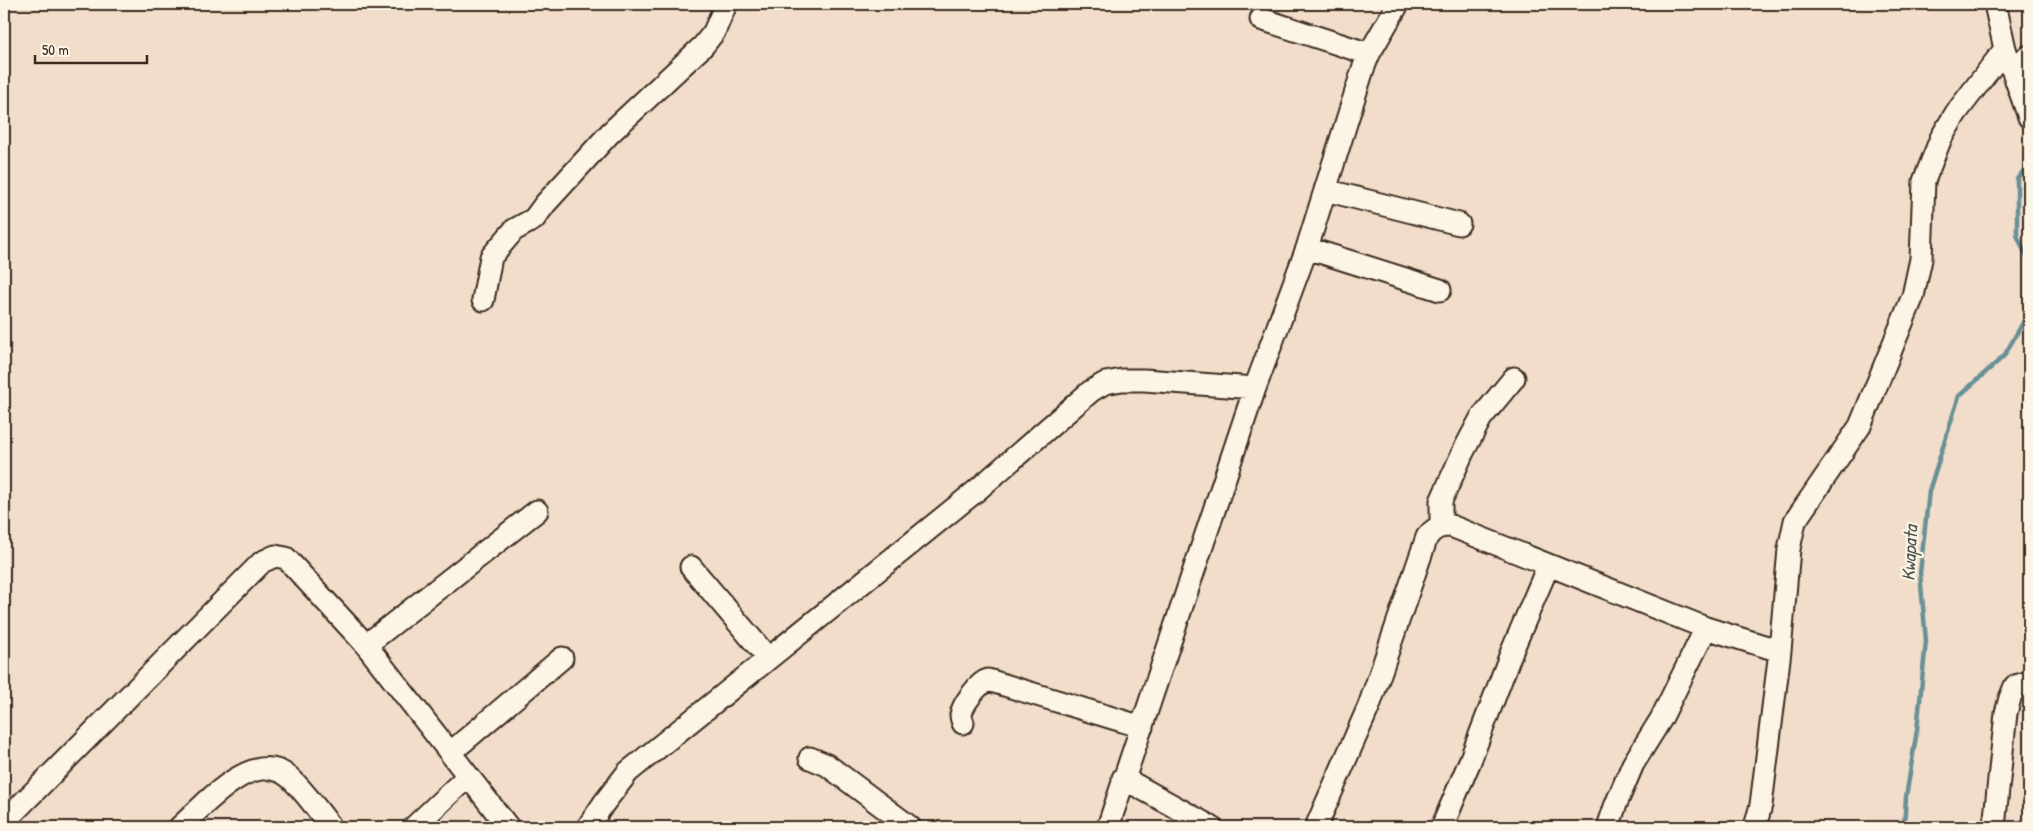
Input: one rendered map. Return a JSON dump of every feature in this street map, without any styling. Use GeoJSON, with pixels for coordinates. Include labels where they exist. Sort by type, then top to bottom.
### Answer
{"type":"FeatureCollection","features":[{"type":"Feature","properties":{"kind":"street"},"geometry":{"type":"LineString","coordinates":[[483,300],[491,257],[514,230],[534,220],[545,204],[610,132],[703,46],[714,32],[726,4]]}},
{"type":"Feature","properties":{"kind":"street"},"geometry":{"type":"LineString","coordinates":[[1108,827],[1255,388],[1307,248],[1369,54],[1398,4]]}},
{"type":"Feature","properties":{"kind":"street"},"geometry":{"type":"LineString","coordinates":[[1995,4],[2008,59],[2027,113]]}},
{"type":"Feature","properties":{"kind":"street"},"geometry":{"type":"LineString","coordinates":[[1261,19],[1369,54]]}},
{"type":"Feature","properties":{"kind":"street"},"geometry":{"type":"LineString","coordinates":[[1755,827],[1762,806],[1780,651],[1789,549],[1795,521],[1860,426],[1910,304],[1921,259],[1924,181],[1940,138],[1962,106],[2008,59],[2029,56]]}},
{"type":"Feature","properties":{"kind":"street"},"geometry":{"type":"LineString","coordinates":[[1325,190],[1459,224]]}},
{"type":"Feature","properties":{"kind":"street"},"geometry":{"type":"LineString","coordinates":[[1307,248],[1440,290]]}},
{"type":"Feature","properties":{"kind":"street"},"geometry":{"type":"LineString","coordinates":[[1441,526],[1441,500],[1463,452],[1481,418],[1514,378]]}},
{"type":"Feature","properties":{"kind":"street"},"geometry":{"type":"LineString","coordinates":[[588,827],[628,772],[976,491],[1075,403],[1105,383],[1144,380],[1255,388]]}},
{"type":"Feature","properties":{"kind":"street"},"geometry":{"type":"LineString","coordinates":[[366,645],[537,511]]}},
{"type":"Feature","properties":{"kind":"street"},"geometry":{"type":"LineString","coordinates":[[1316,827],[1369,706],[1427,536],[1432,530],[1441,526],[1451,526],[1706,628],[1780,651]]}},
{"type":"Feature","properties":{"kind":"street"},"geometry":{"type":"LineString","coordinates":[[4,822],[262,562],[275,556],[286,558],[366,645],[508,827]]}},
{"type":"Feature","properties":{"kind":"street"},"geometry":{"type":"LineString","coordinates":[[1442,827],[1548,566]]}},
{"type":"Feature","properties":{"kind":"street"},"geometry":{"type":"LineString","coordinates":[[691,568],[768,658]]}},
{"type":"Feature","properties":{"kind":"street"},"geometry":{"type":"LineString","coordinates":[[1608,827],[1634,764],[1661,720],[1706,628]]}},
{"type":"Feature","properties":{"kind":"street"},"geometry":{"type":"LineString","coordinates":[[450,753],[562,658]]}},
{"type":"Feature","properties":{"kind":"street"},"geometry":{"type":"LineString","coordinates":[[963,722],[961,717],[963,708],[979,685],[983,681],[988,680],[1142,727]]}},
{"type":"Feature","properties":{"kind":"street"},"geometry":{"type":"LineString","coordinates":[[1994,827],[2008,705],[2016,686],[2029,682]]}},
{"type":"Feature","properties":{"kind":"street"},"geometry":{"type":"LineString","coordinates":[[810,758],[827,765],[910,827]]}},
{"type":"Feature","properties":{"kind":"street"},"geometry":{"type":"LineString","coordinates":[[180,827],[232,780],[253,771],[268,769],[278,770],[290,777],[331,827]]}},
{"type":"Feature","properties":{"kind":"street"},"geometry":{"type":"LineString","coordinates":[[414,827],[468,776]]}},
{"type":"Feature","properties":{"kind":"street"},"geometry":{"type":"LineString","coordinates":[[1123,778],[1211,827]]}},
{"type":"Feature","properties":{"kind":"waterway","name":"Kwapata"},"geometry":{"type":"LineString","coordinates":[[2029,164],[2017,179],[2017,235],[2029,262]]}},
{"type":"Feature","properties":{"kind":"waterway","name":"Kwapata"},"geometry":{"type":"LineString","coordinates":[[1904,827],[1906,797],[1917,730],[1926,641],[1920,573],[1929,491],[1959,396],[2004,356],[2029,312]]}}]}
